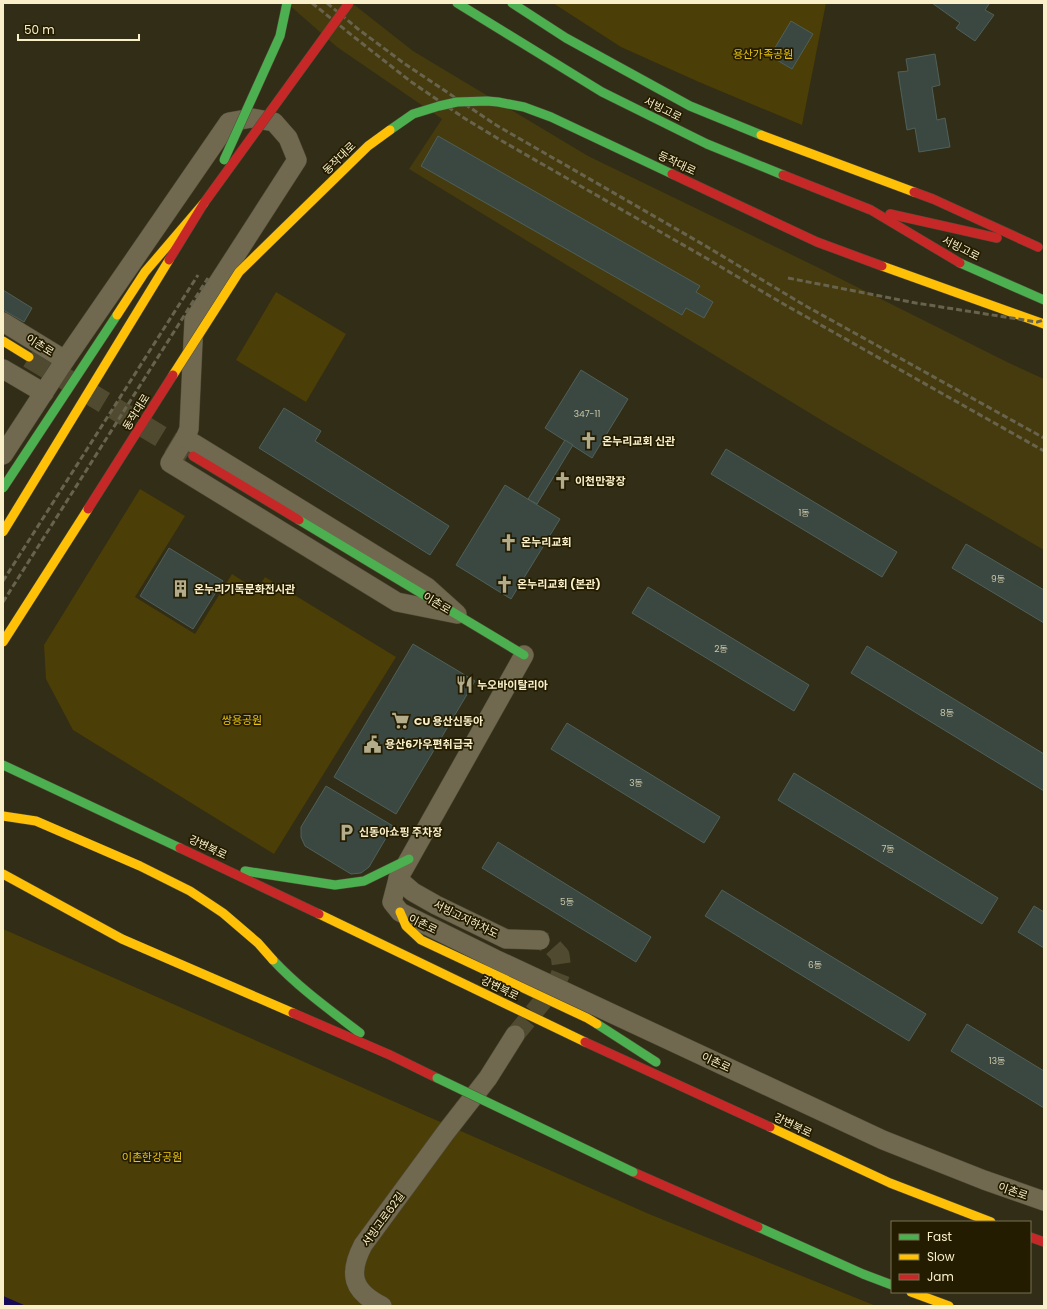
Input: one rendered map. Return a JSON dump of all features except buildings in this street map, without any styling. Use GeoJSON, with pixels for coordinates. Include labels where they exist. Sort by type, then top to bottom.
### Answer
{"type":"FeatureCollection","features":[{"type":"Feature","properties":{"kind":"main road"},"geometry":{"type":"LineString","coordinates":[[3,488],[144,272],[204,203],[280,36],[287,3]]}},
{"type":"Feature","properties":{"kind":"main road"},"geometry":{"type":"LineString","coordinates":[[3,532],[204,203],[349,3]]}},
{"type":"Feature","properties":{"kind":"main road","name":"서빙고로"},"geometry":{"type":"LineString","coordinates":[[457,3],[602,92],[708,144],[871,210],[954,260],[1044,300]]}},
{"type":"Feature","properties":{"kind":"main road"},"geometry":{"type":"LineString","coordinates":[[512,3],[566,38],[690,106],[786,145],[934,199],[1041,248]]}},
{"type":"Feature","properties":{"kind":"main road","name":"동작대로"},"geometry":{"type":"LineString","coordinates":[[3,642],[239,272],[372,142],[413,114],[449,104],[481,101],[498,102],[535,111],[817,242],[1044,324]]}},
{"type":"Feature","properties":{"kind":"main road","name":"서빙고로"},"geometry":{"type":"LineString","coordinates":[[871,210],[1041,248]]}},
{"type":"Feature","properties":{"kind":"main road","name":"이촌로"},"geometry":{"type":"LineString","coordinates":[[3,341],[29,357]]}},
{"type":"Feature","properties":{"kind":"main road","name":"이촌로"},"geometry":{"type":"LineString","coordinates":[[193,456],[524,655]]}},
{"type":"Feature","properties":{"kind":"main road","name":"강변북로"},"geometry":{"type":"LineString","coordinates":[[3,765],[224,868],[576,1037],[890,1183],[988,1221]]}},
{"type":"Feature","properties":{"kind":"main road"},"geometry":{"type":"LineString","coordinates":[[3,816],[36,820],[140,866],[190,891],[223,912],[258,943],[286,974],[315,999],[390,1055]]}},
{"type":"Feature","properties":{"kind":"main road"},"geometry":{"type":"LineString","coordinates":[[224,868],[335,885],[364,882],[409,859]]}},
{"type":"Feature","properties":{"kind":"main road"},"geometry":{"type":"LineString","coordinates":[[3,874],[122,939]]}},
{"type":"Feature","properties":{"kind":"main road"},"geometry":{"type":"LineString","coordinates":[[38,904],[390,1055],[633,1172],[863,1274],[891,1285]]}},
{"type":"Feature","properties":{"kind":"main road"},"geometry":{"type":"LineString","coordinates":[[400,912],[406,926],[421,940],[587,1018],[724,1106]]}},
{"type":"Feature","properties":{"kind":"main road"},"geometry":{"type":"LineString","coordinates":[[1031,1237],[1044,1242]]}},
{"type":"Feature","properties":{"kind":"main road"},"geometry":{"type":"LineString","coordinates":[[914,1293],[949,1306]]}},
{"type":"Feature","properties":{"kind":"street"},"geometry":{"type":"LineString","coordinates":[[65,360],[229,122],[252,118],[274,122],[288,138],[297,160],[194,320],[189,429],[170,463],[396,602],[457,614]]}},
{"type":"Feature","properties":{"kind":"street","name":"이촌로"},"geometry":{"type":"LineString","coordinates":[[3,322],[65,360],[3,455]]}},
{"type":"Feature","properties":{"kind":"street"},"geometry":{"type":"LineString","coordinates":[[3,369],[44,393]]}},
{"type":"Feature","properties":{"kind":"street"},"geometry":{"type":"LineString","coordinates":[[185,438],[427,587],[457,614]]}},
{"type":"Feature","properties":{"kind":"street","name":"이촌로"},"geometry":{"type":"LineString","coordinates":[[524,655],[398,879],[392,902],[400,912],[502,962],[883,1140],[984,1180],[1044,1201]]}},
{"type":"Feature","properties":{"kind":"street","name":"서빙고지하차도"},"geometry":{"type":"LineString","coordinates":[[398,879],[413,892],[436,905],[506,939],[540,940]]}},
{"type":"Feature","properties":{"kind":"street","name":"서빙고로62길"},"geometry":{"type":"LineString","coordinates":[[382,1306],[371,1301],[360,1291],[355,1280],[354,1268],[356,1258],[363,1245],[446,1132],[488,1078],[515,1035]]}},
{"type":"Feature","properties":{"kind":"shaded area"},"geometry":{"type":"Polygon","coordinates":[[[287,3],[352,3],[413,51],[588,156],[1044,379],[1044,550],[831,426],[409,169],[442,119],[337,47],[287,3]]]}},
{"type":"Feature","properties":{"kind":"shaded area"},"geometry":{"type":"Polygon","coordinates":[[[3,1296],[26,1306],[3,1306],[3,1296]]]}},
{"type":"Feature","properties":{"kind":"green space","name":"용산가족공원"},"geometry":{"type":"Polygon","coordinates":[[[553,3],[826,3],[802,125],[699,82],[621,47],[553,3]]]}},
{"type":"Feature","properties":{"kind":"green space"},"geometry":{"type":"Polygon","coordinates":[[[276,292],[346,334],[306,402],[236,360],[276,292]]]}},
{"type":"Feature","properties":{"kind":"green space","name":"쌍용공원"},"geometry":{"type":"Polygon","coordinates":[[[140,489],[185,516],[135,597],[195,634],[232,574],[257,590],[265,577],[396,657],[274,854],[73,730],[46,679],[44,645],[140,489]]]}},
{"type":"Feature","properties":{"kind":"green space","name":"이촌한강공원"},"geometry":{"type":"Polygon","coordinates":[[[3,929],[649,1214],[876,1306],[26,1306],[3,1296],[3,929]]]}},
{"type":"Feature","properties":{"kind":"tunnel"},"geometry":{"type":"LineString","coordinates":[[29,357],[193,456]]}},
{"type":"Feature","properties":{"kind":"tunnel"},"geometry":{"type":"LineString","coordinates":[[515,1035],[556,985],[562,970],[560,955],[551,945],[540,940]]}},
{"type":"Feature","properties":{"kind":"railway"},"geometry":{"type":"LineString","coordinates":[[312,3],[410,81],[464,118],[780,302],[1044,451]]}},
{"type":"Feature","properties":{"kind":"railway"},"geometry":{"type":"LineString","coordinates":[[327,3],[358,29],[405,64],[496,125],[704,245],[804,305],[1044,438]]}},
{"type":"Feature","properties":{"kind":"railway"},"geometry":{"type":"LineString","coordinates":[[3,581],[198,275]]}},
{"type":"Feature","properties":{"kind":"railway"},"geometry":{"type":"LineString","coordinates":[[3,602],[208,278]]}},
{"type":"Feature","properties":{"kind":"railway"},"geometry":{"type":"LineString","coordinates":[[788,278],[916,303],[1037,322],[1044,320]]}},
{"type":"Feature","properties":{"kind":"traffic: fast"},"geometry":{"type":"LineString","coordinates":[[224,160],[280,36],[287,3]]}},
{"type":"Feature","properties":{"kind":"traffic: fast"},"geometry":{"type":"LineString","coordinates":[[457,3],[602,92],[707,144],[783,175]]}},
{"type":"Feature","properties":{"kind":"traffic: fast"},"geometry":{"type":"LineString","coordinates":[[512,3],[566,38],[690,106],[761,135]]}},
{"type":"Feature","properties":{"kind":"traffic: fast"},"geometry":{"type":"LineString","coordinates":[[390,130],[413,114],[439,106],[457,102],[498,102],[524,107],[551,117],[672,174]]}},
{"type":"Feature","properties":{"kind":"traffic: fast"},"geometry":{"type":"LineString","coordinates":[[960,263],[1044,300]]}},
{"type":"Feature","properties":{"kind":"traffic: fast"},"geometry":{"type":"LineString","coordinates":[[3,488],[117,315]]}},
{"type":"Feature","properties":{"kind":"traffic: fast"},"geometry":{"type":"LineString","coordinates":[[299,520],[524,655]]}},
{"type":"Feature","properties":{"kind":"traffic: fast"},"geometry":{"type":"LineString","coordinates":[[3,765],[180,848]]}},
{"type":"Feature","properties":{"kind":"traffic: fast"},"geometry":{"type":"LineString","coordinates":[[245,871],[335,885],[364,881],[409,859]]}},
{"type":"Feature","properties":{"kind":"traffic: fast"},"geometry":{"type":"LineString","coordinates":[[273,960],[304,989],[360,1033]]}},
{"type":"Feature","properties":{"kind":"traffic: fast"},"geometry":{"type":"LineString","coordinates":[[597,1024],[656,1062]]}},
{"type":"Feature","properties":{"kind":"traffic: fast"},"geometry":{"type":"LineString","coordinates":[[437,1078],[633,1172]]}},
{"type":"Feature","properties":{"kind":"traffic: fast"},"geometry":{"type":"LineString","coordinates":[[758,1227],[863,1274],[891,1285]]}},
{"type":"Feature","properties":{"kind":"traffic: slow"},"geometry":{"type":"LineString","coordinates":[[173,375],[239,272],[368,146],[390,130]]}},
{"type":"Feature","properties":{"kind":"traffic: slow"},"geometry":{"type":"LineString","coordinates":[[761,135],[914,192]]}},
{"type":"Feature","properties":{"kind":"traffic: slow"},"geometry":{"type":"LineString","coordinates":[[117,315],[145,272],[204,203]]}},
{"type":"Feature","properties":{"kind":"traffic: slow"},"geometry":{"type":"LineString","coordinates":[[3,532],[169,260]]}},
{"type":"Feature","properties":{"kind":"traffic: slow"},"geometry":{"type":"LineString","coordinates":[[882,266],[1044,324]]}},
{"type":"Feature","properties":{"kind":"traffic: slow"},"geometry":{"type":"LineString","coordinates":[[3,341],[29,357]]}},
{"type":"Feature","properties":{"kind":"traffic: slow"},"geometry":{"type":"LineString","coordinates":[[3,642],[88,509]]}},
{"type":"Feature","properties":{"kind":"traffic: slow"},"geometry":{"type":"LineString","coordinates":[[3,816],[36,821],[140,866],[190,891],[223,913],[258,943],[273,960]]}},
{"type":"Feature","properties":{"kind":"traffic: slow"},"geometry":{"type":"LineString","coordinates":[[3,874],[122,939],[293,1013]]}},
{"type":"Feature","properties":{"kind":"traffic: slow"},"geometry":{"type":"LineString","coordinates":[[400,912],[406,926],[421,940],[597,1024]]}},
{"type":"Feature","properties":{"kind":"traffic: slow"},"geometry":{"type":"LineString","coordinates":[[319,914],[585,1042]]}},
{"type":"Feature","properties":{"kind":"traffic: slow"},"geometry":{"type":"LineString","coordinates":[[770,1127],[890,1183],[988,1221]]}},
{"type":"Feature","properties":{"kind":"traffic: slow"},"geometry":{"type":"LineString","coordinates":[[914,1293],[949,1306]]}},
{"type":"Feature","properties":{"kind":"traffic: jam"},"geometry":{"type":"LineString","coordinates":[[169,260],[204,203],[349,3]]}},
{"type":"Feature","properties":{"kind":"traffic: jam"},"geometry":{"type":"LineString","coordinates":[[672,174],[817,242],[882,266]]}},
{"type":"Feature","properties":{"kind":"traffic: jam"},"geometry":{"type":"LineString","coordinates":[[783,175],[871,210],[960,263]]}},
{"type":"Feature","properties":{"kind":"traffic: jam"},"geometry":{"type":"LineString","coordinates":[[914,192],[933,199],[1038,247]]}},
{"type":"Feature","properties":{"kind":"traffic: jam"},"geometry":{"type":"LineString","coordinates":[[890,214],[997,238]]}},
{"type":"Feature","properties":{"kind":"traffic: jam"},"geometry":{"type":"LineString","coordinates":[[88,509],[173,375]]}},
{"type":"Feature","properties":{"kind":"traffic: jam"},"geometry":{"type":"LineString","coordinates":[[193,456],[299,520]]}},
{"type":"Feature","properties":{"kind":"traffic: jam"},"geometry":{"type":"LineString","coordinates":[[180,848],[319,914]]}},
{"type":"Feature","properties":{"kind":"traffic: jam"},"geometry":{"type":"LineString","coordinates":[[293,1013],[390,1055],[437,1078]]}},
{"type":"Feature","properties":{"kind":"traffic: jam"},"geometry":{"type":"LineString","coordinates":[[585,1042],[770,1127]]}},
{"type":"Feature","properties":{"kind":"traffic: jam"},"geometry":{"type":"LineString","coordinates":[[633,1172],[758,1227]]}},
{"type":"Feature","properties":{"kind":"traffic: jam"},"geometry":{"type":"LineString","coordinates":[[1031,1237],[1044,1242]]}},
{"type":"Feature","properties":{"kind":"place","name":"온누리교회 신관"},"geometry":{"type":"Point","coordinates":[589,441]}},
{"type":"Feature","properties":{"kind":"place","name":"이천만광장"},"geometry":{"type":"Point","coordinates":[562,481]}},
{"type":"Feature","properties":{"kind":"place","name":"온누리교회"},"geometry":{"type":"Point","coordinates":[508,542]}},
{"type":"Feature","properties":{"kind":"place","name":"온누리교회 (본관)"},"geometry":{"type":"Point","coordinates":[504,584]}},
{"type":"Feature","properties":{"kind":"place","name":"온누리기독문화전시관"},"geometry":{"type":"Point","coordinates":[181,589]}},
{"type":"Feature","properties":{"kind":"place","name":"누오바이탈리아"},"geometry":{"type":"Point","coordinates":[464,685]}},
{"type":"Feature","properties":{"kind":"place","name":"CU 용산신동아"},"geometry":{"type":"Point","coordinates":[401,721]}},
{"type":"Feature","properties":{"kind":"place","name":"용산6가우편취급국"},"geometry":{"type":"Point","coordinates":[372,744]}},
{"type":"Feature","properties":{"kind":"place","name":"신동아쇼핑 주차장"},"geometry":{"type":"Point","coordinates":[346,832]}}]}
